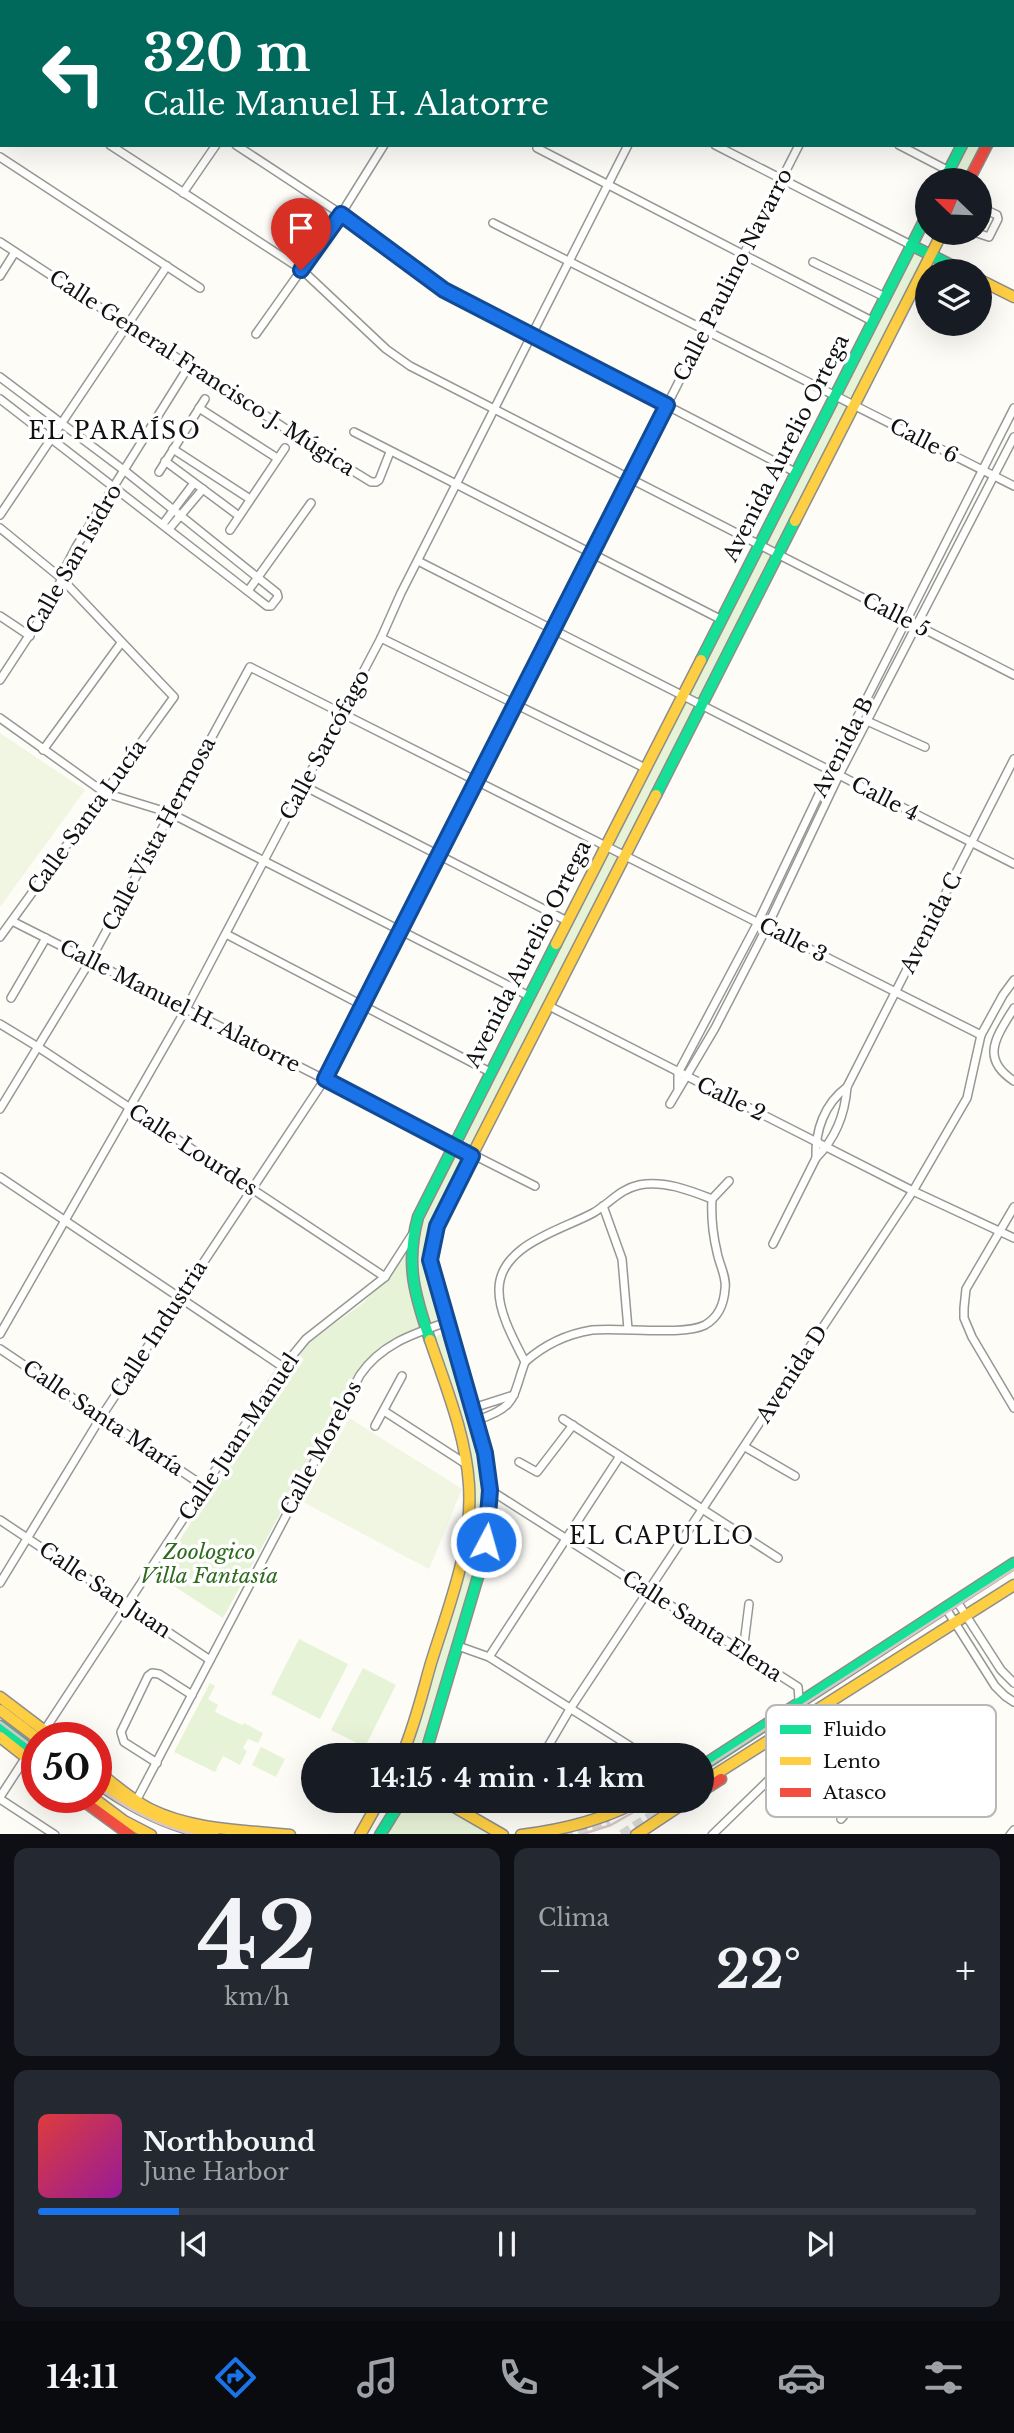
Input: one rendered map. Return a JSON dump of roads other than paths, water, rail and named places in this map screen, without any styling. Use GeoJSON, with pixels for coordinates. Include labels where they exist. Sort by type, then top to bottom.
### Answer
{"type":"FeatureCollection","features":[{"type":"Feature","properties":{"kind":"main road"},"geometry":{"type":"LineString","coordinates":[[950,168],[961,147]]}},
{"type":"Feature","properties":{"kind":"main road"},"geometry":{"type":"LineString","coordinates":[[975,168],[986,147]]}},
{"type":"Feature","properties":{"kind":"main road","name":"Avenida Aurelio Ortega"},"geometry":{"type":"LineString","coordinates":[[406,1743],[461,1560],[469,1503],[461,1440],[411,1276],[412,1234],[425,1201],[490,1072],[915,237]]}},
{"type":"Feature","properties":{"kind":"main road"},"geometry":{"type":"LineString","coordinates":[[911,245],[939,259]]}},
{"type":"Feature","properties":{"kind":"main road","name":"Avenida Aurelio Ortega"},"geometry":{"type":"LineString","coordinates":[[429,1743],[480,1570],[489,1519],[490,1490],[475,1415],[431,1269],[430,1253],[437,1226],[936,245]]}},
{"type":"Feature","properties":{"kind":"main road"},"geometry":{"type":"LineString","coordinates":[[992,286],[1014,297]]}},
{"type":"Feature","properties":{"kind":"main road"},"geometry":{"type":"LineString","coordinates":[[795,1705],[1014,1563]]}},
{"type":"Feature","properties":{"kind":"main road"},"geometry":{"type":"LineString","coordinates":[[826,1705],[1014,1585]]}},
{"type":"Feature","properties":{"kind":"main road"},"geometry":{"type":"LineString","coordinates":[[789,1705],[868,1657]]}},
{"type":"Feature","properties":{"kind":"main road"},"geometry":{"type":"LineString","coordinates":[[834,1705],[855,1687]]}},
{"type":"Feature","properties":{"kind":"main road"},"geometry":{"type":"LineString","coordinates":[[0,1697],[28,1722]]}},
{"type":"Feature","properties":{"kind":"main road"},"geometry":{"type":"LineString","coordinates":[[0,1710],[21,1722]]}},
{"type":"Feature","properties":{"kind":"main road"},"geometry":{"type":"LineString","coordinates":[[714,1752],[766,1720]]}},
{"type":"Feature","properties":{"kind":"main road"},"geometry":{"type":"LineString","coordinates":[[714,1758],[766,1724]]}},
{"type":"Feature","properties":{"kind":"main road"},"geometry":{"type":"LineString","coordinates":[[0,1726],[21,1742]]}},
{"type":"Feature","properties":{"kind":"main road"},"geometry":{"type":"LineString","coordinates":[[0,1737],[21,1753]]}},
{"type":"Feature","properties":{"kind":"main road"},"geometry":{"type":"LineString","coordinates":[[714,1775],[766,1743]]}},
{"type":"Feature","properties":{"kind":"main road"},"geometry":{"type":"LineString","coordinates":[[714,1783],[766,1749]]}},
{"type":"Feature","properties":{"kind":"main road"},"geometry":{"type":"LineString","coordinates":[[112,1782],[136,1801],[176,1819],[282,1834]]}},
{"type":"Feature","properties":{"kind":"main road"},"geometry":{"type":"LineString","coordinates":[[112,1794],[145,1814],[177,1827],[209,1834]]}},
{"type":"Feature","properties":{"kind":"main road"},"geometry":{"type":"LineString","coordinates":[[112,1812],[149,1834]]}},
{"type":"Feature","properties":{"kind":"main road"},"geometry":{"type":"LineString","coordinates":[[98,1813],[123,1833]]}},
{"type":"Feature","properties":{"kind":"main road"},"geometry":{"type":"LineString","coordinates":[[361,1834],[372,1813]]}},
{"type":"Feature","properties":{"kind":"main road"},"geometry":{"type":"LineString","coordinates":[[381,1834],[394,1813]]}},
{"type":"Feature","properties":{"kind":"main road"},"geometry":{"type":"LineString","coordinates":[[465,1813],[501,1834]]}},
{"type":"Feature","properties":{"kind":"main road"},"geometry":{"type":"LineString","coordinates":[[530,1834],[556,1831],[613,1813]]}},
{"type":"Feature","properties":{"kind":"main road"},"geometry":{"type":"LineString","coordinates":[[638,1834],[669,1813]]}},
{"type":"Feature","properties":{"kind":"street","name":"Calle 5"},"geometry":{"type":"LineString","coordinates":[[113,147],[301,270],[397,359],[1014,675]]}},
{"type":"Feature","properties":{"kind":"street"},"geometry":{"type":"LineString","coordinates":[[183,193],[215,147]]}},
{"type":"Feature","properties":{"kind":"street"},"geometry":{"type":"LineString","coordinates":[[239,147],[341,214],[444,290],[796,472]]}},
{"type":"Feature","properties":{"kind":"street"},"geometry":{"type":"LineString","coordinates":[[256,334],[341,214],[383,147]]}},
{"type":"Feature","properties":{"kind":"street","name":"Calle Sarcófago"},"geometry":{"type":"LineString","coordinates":[[0,1334],[226,934],[381,638],[627,147]]}},
{"type":"Feature","properties":{"kind":"street"},"geometry":{"type":"LineString","coordinates":[[719,147],[911,245]]}},
{"type":"Feature","properties":{"kind":"street","name":"Calle Paulino Navarro"},"geometry":{"type":"LineString","coordinates":[[325,1079],[798,147]]}},
{"type":"Feature","properties":{"kind":"street"},"geometry":{"type":"LineString","coordinates":[[902,147],[935,168]]}},
{"type":"Feature","properties":{"kind":"street"},"geometry":{"type":"LineString","coordinates":[[537,148],[872,321]]}},
{"type":"Feature","properties":{"kind":"street"},"geometry":{"type":"LineString","coordinates":[[0,157],[200,288]]}},
{"type":"Feature","properties":{"kind":"street"},"geometry":{"type":"LineString","coordinates":[[992,213],[998,219],[992,231]]}},
{"type":"Feature","properties":{"kind":"street","name":"Calle 6"},"geometry":{"type":"LineString","coordinates":[[493,223],[1014,486]]}},
{"type":"Feature","properties":{"kind":"street","name":"Calle General Francisco J. Múgica"},"geometry":{"type":"LineString","coordinates":[[0,242],[371,482],[379,480],[390,452]]}},
{"type":"Feature","properties":{"kind":"street"},"geometry":{"type":"LineString","coordinates":[[0,276],[15,252]]}},
{"type":"Feature","properties":{"kind":"street"},"geometry":{"type":"LineString","coordinates":[[813,262],[885,297]]}},
{"type":"Feature","properties":{"kind":"street"},"geometry":{"type":"LineString","coordinates":[[0,514],[167,266]]}},
{"type":"Feature","properties":{"kind":"street","name":"Calle San Isidro"},"geometry":{"type":"LineString","coordinates":[[0,680],[55,596],[76,547],[189,366]]}},
{"type":"Feature","properties":{"kind":"street"},"geometry":{"type":"LineString","coordinates":[[0,377],[125,471],[278,595],[270,607],[0,399]]}},
{"type":"Feature","properties":{"kind":"street"},"geometry":{"type":"LineString","coordinates":[[159,472],[205,398]]}},
{"type":"Feature","properties":{"kind":"street"},"geometry":{"type":"LineString","coordinates":[[199,408],[277,458]]}},
{"type":"Feature","properties":{"kind":"street","name":"Avenida B"},"geometry":{"type":"LineString","coordinates":[[678,1088],[678,1073],[758,922],[830,771],[1014,408]]}},
{"type":"Feature","properties":{"kind":"street"},"geometry":{"type":"LineString","coordinates":[[354,432],[720,620]]}},
{"type":"Feature","properties":{"kind":"street","name":"Avenida B"},"geometry":{"type":"LineString","coordinates":[[670,1104],[715,1028],[839,775],[1014,437]]}},
{"type":"Feature","properties":{"kind":"street"},"geometry":{"type":"LineString","coordinates":[[230,530],[285,448]]}},
{"type":"Feature","properties":{"kind":"street"},"geometry":{"type":"LineString","coordinates":[[173,449],[250,499]]}},
{"type":"Feature","properties":{"kind":"street"},"geometry":{"type":"LineString","coordinates":[[166,461],[239,516]]}},
{"type":"Feature","properties":{"kind":"street"},"geometry":{"type":"LineString","coordinates":[[166,526],[194,483]]}},
{"type":"Feature","properties":{"kind":"street"},"geometry":{"type":"LineString","coordinates":[[176,513],[203,489]]}},
{"type":"Feature","properties":{"kind":"street"},"geometry":{"type":"LineString","coordinates":[[248,591],[311,503]]}},
{"type":"Feature","properties":{"kind":"street"},"geometry":{"type":"LineString","coordinates":[[0,527],[61,578],[121,643],[44,750]]}},
{"type":"Feature","properties":{"kind":"street","name":"Calle 4"},"geometry":{"type":"LineString","coordinates":[[418,561],[1014,864]]}},
{"type":"Feature","properties":{"kind":"street"},"geometry":{"type":"LineString","coordinates":[[0,616],[30,636]]}},
{"type":"Feature","properties":{"kind":"street"},"geometry":{"type":"LineString","coordinates":[[381,638],[645,768]]}},
{"type":"Feature","properties":{"kind":"street","name":"Calle Santa Lucía"},"geometry":{"type":"LineString","coordinates":[[0,937],[174,697],[121,643]]}},
{"type":"Feature","properties":{"kind":"street","name":"Calle 3"},"geometry":{"type":"LineString","coordinates":[[250,667],[981,1035]]}},
{"type":"Feature","properties":{"kind":"street","name":"Calle Vista Hermosa"},"geometry":{"type":"LineString","coordinates":[[0,1109],[90,961],[250,667]]}},
{"type":"Feature","properties":{"kind":"street"},"geometry":{"type":"LineString","coordinates":[[877,679],[886,684]]}},
{"type":"Feature","properties":{"kind":"street"},"geometry":{"type":"LineString","coordinates":[[0,719],[105,793],[170,813],[529,996]]}},
{"type":"Feature","properties":{"kind":"street"},"geometry":{"type":"LineString","coordinates":[[867,721],[925,747]]}},
{"type":"Feature","properties":{"kind":"street","name":"Avenida C"},"geometry":{"type":"LineString","coordinates":[[816,1158],[815,1141],[830,1102],[846,1087],[1014,759]]}},
{"type":"Feature","properties":{"kind":"street"},"geometry":{"type":"LineString","coordinates":[[304,786],[567,920]]}},
{"type":"Feature","properties":{"kind":"street","name":"Calle Manuel H. Alatorre"},"geometry":{"type":"LineString","coordinates":[[12,921],[535,1186]]}},
{"type":"Feature","properties":{"kind":"street"},"geometry":{"type":"LineString","coordinates":[[226,934],[490,1072]]}},
{"type":"Feature","properties":{"kind":"street"},"geometry":{"type":"LineString","coordinates":[[11,998],[46,938]]}},
{"type":"Feature","properties":{"kind":"street","name":"Avenida D"},"geometry":{"type":"LineString","coordinates":[[550,1743],[913,1191],[967,1098],[981,1035],[1013,984]]}},
{"type":"Feature","properties":{"kind":"street","name":"Calle 2"},"geometry":{"type":"LineString","coordinates":[[548,1006],[913,1191],[1014,1238]]}},
{"type":"Feature","properties":{"kind":"street"},"geometry":{"type":"LineString","coordinates":[[1014,1008],[998,1035],[993,1054],[998,1067],[1014,1081]]}},
{"type":"Feature","properties":{"kind":"street","name":"Calle Lourdes"},"geometry":{"type":"LineString","coordinates":[[0,1024],[385,1277]]}},
{"type":"Feature","properties":{"kind":"street","name":"Calle Industria"},"geometry":{"type":"LineString","coordinates":[[0,1583],[101,1417],[325,1079]]}},
{"type":"Feature","properties":{"kind":"street","name":"Avenida C"},"geometry":{"type":"LineString","coordinates":[[773,1244],[816,1158],[827,1147],[844,1109],[846,1087]]}},
{"type":"Feature","properties":{"kind":"street"},"geometry":{"type":"LineString","coordinates":[[0,1177],[283,1367]]}},
{"type":"Feature","properties":{"kind":"street"},"geometry":{"type":"LineString","coordinates":[[475,1415],[499,1413],[507,1407],[525,1362],[538,1350],[572,1335],[592,1330],[684,1329],[704,1325],[722,1308],[726,1285],[711,1219],[712,1199],[729,1181]]}},
{"type":"Feature","properties":{"kind":"street"},"geometry":{"type":"LineString","coordinates":[[525,1362],[508,1327],[499,1291],[503,1272],[531,1242],[594,1213],[618,1194],[636,1185],[651,1183],[694,1192],[712,1199]]}},
{"type":"Feature","properties":{"kind":"street"},"geometry":{"type":"LineString","coordinates":[[603,1206],[622,1259],[628,1329]]}},
{"type":"Feature","properties":{"kind":"street"},"geometry":{"type":"LineString","coordinates":[[1014,1208],[966,1289],[964,1308],[968,1328],[1011,1398],[1014,1408]]}},
{"type":"Feature","properties":{"kind":"street","name":"Calle Juan Manuel"},"geometry":{"type":"LineString","coordinates":[[49,1722],[283,1367],[306,1339],[385,1277],[412,1234]]}},
{"type":"Feature","properties":{"kind":"street","name":"Calle Morelos"},"geometry":{"type":"LineString","coordinates":[[136,1801],[360,1375],[386,1347],[447,1322]]}},
{"type":"Feature","properties":{"kind":"street","name":"Calle Santa María"},"geometry":{"type":"LineString","coordinates":[[0,1349],[205,1487]]}},
{"type":"Feature","properties":{"kind":"street"},"geometry":{"type":"LineString","coordinates":[[376,1426],[402,1376]]}},
{"type":"Feature","properties":{"kind":"street"},"geometry":{"type":"LineString","coordinates":[[475,1415],[514,1395]]}},
{"type":"Feature","properties":{"kind":"street"},"geometry":{"type":"LineString","coordinates":[[384,1411],[466,1464]]}},
{"type":"Feature","properties":{"kind":"street"},"geometry":{"type":"LineString","coordinates":[[563,1419],[778,1558]]}},
{"type":"Feature","properties":{"kind":"street"},"geometry":{"type":"LineString","coordinates":[[519,1462],[537,1472],[573,1425]]}},
{"type":"Feature","properties":{"kind":"street"},"geometry":{"type":"LineString","coordinates":[[744,1447],[794,1476]]}},
{"type":"Feature","properties":{"kind":"street"},"geometry":{"type":"LineString","coordinates":[[489,1657],[620,1456]]}},
{"type":"Feature","properties":{"kind":"street","name":"Calle Santa Elena"},"geometry":{"type":"LineString","coordinates":[[490,1490],[798,1687],[799,1699]]}},
{"type":"Feature","properties":{"kind":"street","name":"Calle San Juan"},"geometry":{"type":"LineString","coordinates":[[0,1520],[210,1660]]}},
{"type":"Feature","properties":{"kind":"street"},"geometry":{"type":"LineString","coordinates":[[956,1600],[1005,1676],[1014,1683]]}},
{"type":"Feature","properties":{"kind":"street"},"geometry":{"type":"LineString","coordinates":[[743,1652],[749,1604]]}},
{"type":"Feature","properties":{"kind":"street"},"geometry":{"type":"LineString","coordinates":[[945,1607],[995,1686],[1014,1702]]}},
{"type":"Feature","properties":{"kind":"street"},"geometry":{"type":"LineString","coordinates":[[458,1646],[489,1657],[625,1743]]}},
{"type":"Feature","properties":{"kind":"street"},"geometry":{"type":"LineString","coordinates":[[156,1763],[124,1741],[121,1732],[148,1676],[152,1673],[159,1674],[192,1695]]}},
{"type":"Feature","properties":{"kind":"street"},"geometry":{"type":"LineString","coordinates":[[21,1765],[0,1798],[54,1834]]}},
{"type":"Feature","properties":{"kind":"street"},"geometry":{"type":"LineString","coordinates":[[713,1834],[766,1783]]}},
{"type":"Feature","properties":{"kind":"tunnel"},"geometry":{"type":"LineString","coordinates":[[624,1834],[656,1813]]}},
{"type":"Feature","properties":{"kind":"tunnel"},"geometry":{"type":"LineString","coordinates":[[566,1834],[609,1820]]}},
{"type":"Feature","properties":{"kind":"railway"},"geometry":{"type":"LineString","coordinates":[[803,1705],[1014,1569]]}},
{"type":"Feature","properties":{"kind":"railway"},"geometry":{"type":"LineString","coordinates":[[0,1722],[21,1738]]}},
{"type":"Feature","properties":{"kind":"railway"},"geometry":{"type":"LineString","coordinates":[[714,1762],[766,1729]]}},
{"type":"Feature","properties":{"kind":"railway"},"geometry":{"type":"LineString","coordinates":[[112,1797],[143,1816],[192,1834]]}},
{"type":"Feature","properties":{"kind":"railway"},"geometry":{"type":"LineString","coordinates":[[583,1834],[611,1825],[632,1813]]}},
{"type":"Feature","properties":{"kind":"district","name":"EL PARAÍSO"},"geometry":{"type":"Point","coordinates":[115,431]}},
{"type":"Feature","properties":{"kind":"district","name":"EL CAPULLO"},"geometry":{"type":"Point","coordinates":[662,1536]}},
{"type":"Feature","properties":{"kind":"park label","name":"Zoologico Villa Fantasía"},"geometry":{"type":"Point","coordinates":[209,1564]}}]}
